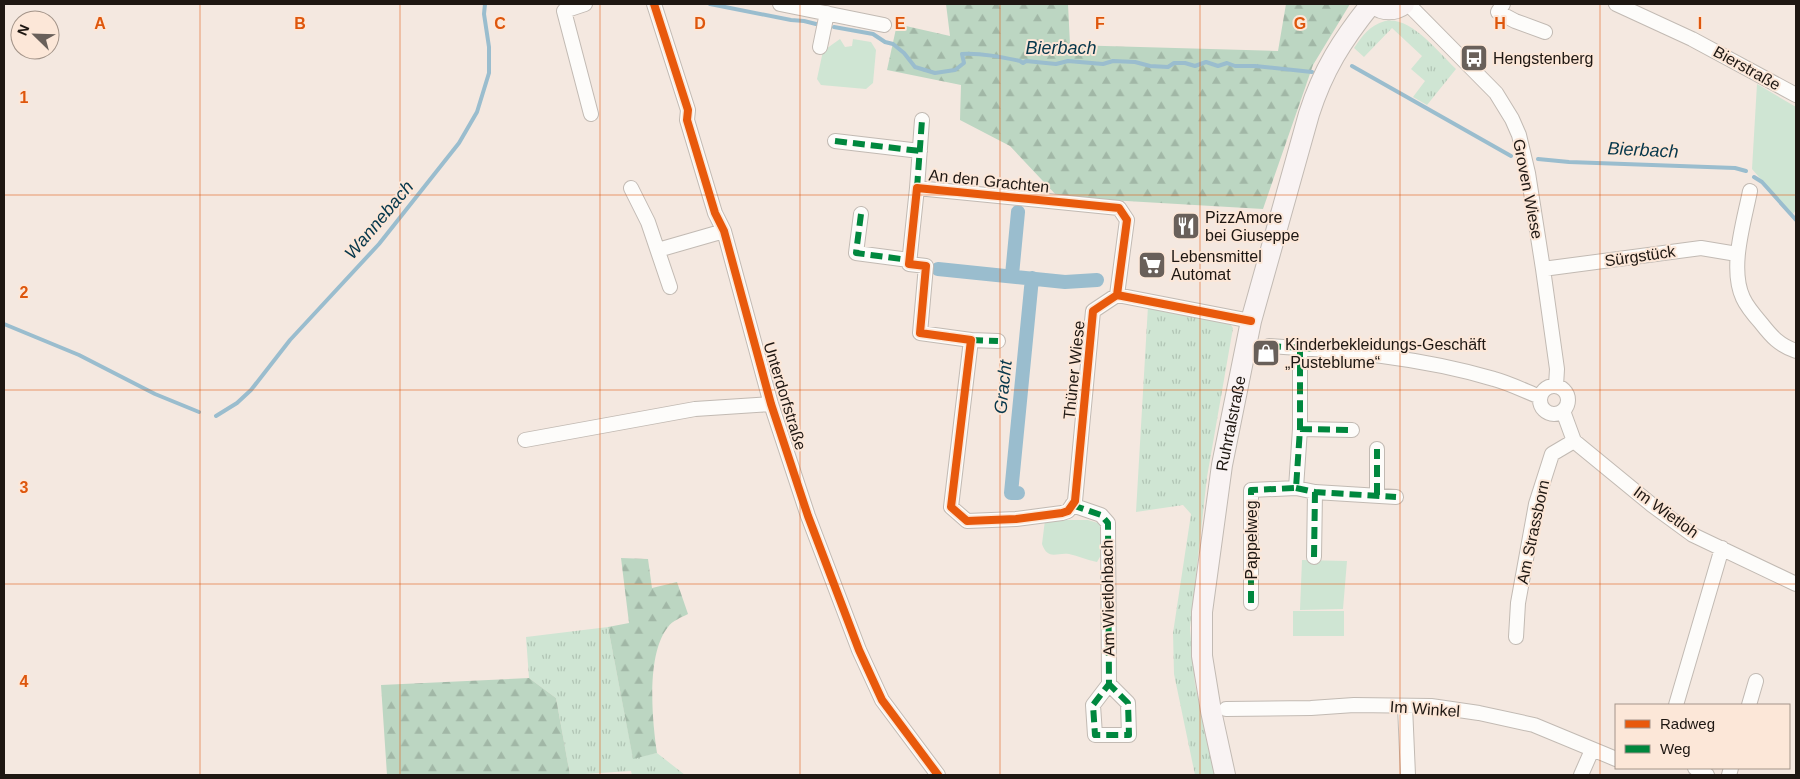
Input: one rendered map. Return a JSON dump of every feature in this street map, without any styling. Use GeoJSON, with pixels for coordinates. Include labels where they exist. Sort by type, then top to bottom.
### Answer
{"type":"FeatureCollection","features":[{"type":"Feature","properties":{"kind":"main road","name":"Ruhrtalstraße"},"geometry":{"type":"LineString","coordinates":[[1225,775],[1211,711],[1202,656],[1202,612],[1222,464],[1251,321],[1317,89],[1328,66],[1373,4],[1385,9],[1393,9],[1404,4]]}},
{"type":"Feature","properties":{"kind":"street"},"geometry":{"type":"LineString","coordinates":[[585,4],[564,11],[591,114]]}},
{"type":"Feature","properties":{"kind":"street","name":"Unterdorfstraße"},"geometry":{"type":"LineString","coordinates":[[654,4],[688,110],[687,120],[715,213],[724,231],[771,404],[808,516],[859,650],[882,700],[938,775]]}},
{"type":"Feature","properties":{"kind":"street"},"geometry":{"type":"LineString","coordinates":[[780,4],[805,6],[826,15],[884,25]]}},
{"type":"Feature","properties":{"kind":"street","name":"Groven Wiese"},"geometry":{"type":"LineString","coordinates":[[1408,4],[1489,86],[1512,119],[1524,153],[1557,369],[1556,386],[1562,388],[1567,394],[1568,400],[1563,411]]}},
{"type":"Feature","properties":{"kind":"street"},"geometry":{"type":"LineString","coordinates":[[1503,4],[1498,12],[1515,22],[1545,32]]}},
{"type":"Feature","properties":{"kind":"street","name":"Bierstraße"},"geometry":{"type":"LineString","coordinates":[[1616,4],[1692,39],[1796,95]]}},
{"type":"Feature","properties":{"kind":"street"},"geometry":{"type":"LineString","coordinates":[[821,40],[826,15]]}},
{"type":"Feature","properties":{"kind":"street","name":"An den Grachten"},"geometry":{"type":"LineString","coordinates":[[909,260],[922,120]]}},
{"type":"Feature","properties":{"kind":"street","name":"An den Grachten"},"geometry":{"type":"LineString","coordinates":[[835,141],[920,150]]}},
{"type":"Feature","properties":{"kind":"street"},"geometry":{"type":"LineString","coordinates":[[631,188],[648,222],[670,287]]}},
{"type":"Feature","properties":{"kind":"street","name":"An den Grachten"},"geometry":{"type":"LineString","coordinates":[[917,188],[1119,208],[1127,220],[1117,295]]}},
{"type":"Feature","properties":{"kind":"street"},"geometry":{"type":"LineString","coordinates":[[1750,191],[1737,254],[1738,282],[1743,297],[1771,336],[1783,346],[1796,351]]}},
{"type":"Feature","properties":{"kind":"street"},"geometry":{"type":"LineString","coordinates":[[860,214],[856,254],[909,260],[909,264],[926,266],[920,333],[971,340],[998,341]]}},
{"type":"Feature","properties":{"kind":"street"},"geometry":{"type":"LineString","coordinates":[[658,250],[724,231]]}},
{"type":"Feature","properties":{"kind":"street","name":"Sürgstück"},"geometry":{"type":"LineString","coordinates":[[1543,269],[1701,248],[1737,254]]}},
{"type":"Feature","properties":{"kind":"street"},"geometry":{"type":"LineString","coordinates":[[1117,295],[1251,321]]}},
{"type":"Feature","properties":{"kind":"street","name":"Thüner Wiese"},"geometry":{"type":"LineString","coordinates":[[1072,505],[1074,501],[1094,311],[1117,295]]}},
{"type":"Feature","properties":{"kind":"street"},"geometry":{"type":"LineString","coordinates":[[971,340],[951,507],[967,520],[1016,519],[1062,513],[1068,511],[1072,505]]}},
{"type":"Feature","properties":{"kind":"street"},"geometry":{"type":"LineString","coordinates":[[1269,346],[1409,359],[1495,379],[1540,397]]}},
{"type":"Feature","properties":{"kind":"street"},"geometry":{"type":"LineString","coordinates":[[1296,488],[1300,429],[1300,348]]}},
{"type":"Feature","properties":{"kind":"street"},"geometry":{"type":"LineString","coordinates":[[1556,386],[1546,388],[1540,397],[1540,404],[1544,410],[1550,413],[1556,414],[1563,411],[1574,441]]}},
{"type":"Feature","properties":{"kind":"street","name":"Unterdorfstraße"},"geometry":{"type":"LineString","coordinates":[[525,440],[695,409],[771,404]]}},
{"type":"Feature","properties":{"kind":"street"},"geometry":{"type":"LineString","coordinates":[[1300,429],[1352,430]]}},
{"type":"Feature","properties":{"kind":"street","name":"Im Wietloh"},"geometry":{"type":"LineString","coordinates":[[1574,441],[1665,515],[1693,534],[1796,584]]}},
{"type":"Feature","properties":{"kind":"street","name":"Am Strassborn"},"geometry":{"type":"LineString","coordinates":[[1516,637],[1518,603],[1536,504],[1552,454],[1574,441]]}},
{"type":"Feature","properties":{"kind":"street"},"geometry":{"type":"LineString","coordinates":[[1377,449],[1377,495]]}},
{"type":"Feature","properties":{"kind":"street","name":"Pappelweg"},"geometry":{"type":"LineString","coordinates":[[1251,604],[1251,490],[1296,488],[1315,492],[1396,497]]}},
{"type":"Feature","properties":{"kind":"street"},"geometry":{"type":"LineString","coordinates":[[1314,557],[1315,492]]}},
{"type":"Feature","properties":{"kind":"street","name":"Am Wietlohbach"},"geometry":{"type":"LineString","coordinates":[[1072,505],[1101,516],[1108,524],[1109,684]]}},
{"type":"Feature","properties":{"kind":"street"},"geometry":{"type":"LineString","coordinates":[[1676,704],[1722,548]]}},
{"type":"Feature","properties":{"kind":"street"},"geometry":{"type":"LineString","coordinates":[[1749,704],[1756,681]]}},
{"type":"Feature","properties":{"kind":"street","name":"Im Winkel"},"geometry":{"type":"LineString","coordinates":[[1226,709],[1312,708],[1354,705],[1431,706],[1479,713],[1534,725],[1615,759]]}},
{"type":"Feature","properties":{"kind":"street"},"geometry":{"type":"LineString","coordinates":[[1405,706],[1408,775]]}},
{"type":"Feature","properties":{"kind":"street"},"geometry":{"type":"LineString","coordinates":[[1581,775],[1592,750]]}},
{"type":"Feature","properties":{"kind":"green space"},"geometry":{"type":"Polygon","coordinates":[[[946,4],[1068,4],[1070,45],[1278,51],[1286,4],[1350,4],[1313,65],[1263,209],[1058,197],[1010,146],[960,120],[961,85],[887,70],[897,24],[950,36],[946,4]]]}},
{"type":"Feature","properties":{"kind":"green space"},"geometry":{"type":"Polygon","coordinates":[[[1385,21],[1405,24],[1414,30],[1424,37],[1456,69],[1427,105],[1413,97],[1425,81],[1411,69],[1422,56],[1392,28],[1364,57],[1354,48],[1371,28],[1385,21]]]}},
{"type":"Feature","properties":{"kind":"green space"},"geometry":{"type":"Polygon","coordinates":[[[840,39],[845,47],[852,46],[853,39],[871,42],[876,50],[873,83],[866,89],[821,85],[817,79],[823,51],[840,39]]]}},
{"type":"Feature","properties":{"kind":"green space"},"geometry":{"type":"Polygon","coordinates":[[[1757,84],[1796,107],[1796,210],[1792,215],[1752,169],[1757,84]]]}},
{"type":"Feature","properties":{"kind":"green space"},"geometry":{"type":"Polygon","coordinates":[[[1148,306],[1228,321],[1233,328],[1207,477],[1190,628],[1195,684],[1215,775],[1195,775],[1174,674],[1173,633],[1191,514],[1183,505],[1136,512],[1148,306]]]}},
{"type":"Feature","properties":{"kind":"green space"},"geometry":{"type":"Polygon","coordinates":[[[1045,520],[1088,520],[1098,523],[1102,529],[1103,536],[1101,555],[1097,562],[1069,554],[1053,555],[1047,552],[1042,544],[1045,520]]]}},
{"type":"Feature","properties":{"kind":"green space"},"geometry":{"type":"Polygon","coordinates":[[[621,558],[648,559],[652,588],[677,582],[688,614],[668,627],[656,653],[652,706],[657,753],[633,759],[608,627],[629,623],[621,558]]]}},
{"type":"Feature","properties":{"kind":"green space"},"geometry":{"type":"Polygon","coordinates":[[[1302,560],[1347,561],[1343,609],[1300,610],[1302,560]]]}},
{"type":"Feature","properties":{"kind":"green space"},"geometry":{"type":"Polygon","coordinates":[[[1293,611],[1344,611],[1344,636],[1293,636],[1293,611]]]}},
{"type":"Feature","properties":{"kind":"green space"},"geometry":{"type":"Polygon","coordinates":[[[608,627],[633,758],[657,753],[685,775],[632,775],[631,771],[570,775],[556,698],[529,678],[526,637],[608,627]]]}},
{"type":"Feature","properties":{"kind":"green space"},"geometry":{"type":"Polygon","coordinates":[[[529,678],[556,698],[570,775],[387,775],[381,685],[529,678]]]}},
{"type":"Feature","properties":{"kind":"waterway","name":"Wannebach"},"geometry":{"type":"LineString","coordinates":[[216,416],[237,403],[251,390],[290,340],[379,244],[459,143],[477,112],[489,73],[489,47],[484,14],[485,4]]}},
{"type":"Feature","properties":{"kind":"waterway","name":"Bierbach"},"geometry":{"type":"LineString","coordinates":[[710,4],[816,24]]}},
{"type":"Feature","properties":{"kind":"waterway","name":"Bierbach"},"geometry":{"type":"LineString","coordinates":[[834,27],[873,34],[885,42],[893,44],[904,53],[915,67],[935,73],[955,70],[964,63],[962,54],[999,57],[1023,63],[1026,61],[1056,64],[1068,61],[1103,64],[1113,61],[1168,67],[1174,63],[1185,63],[1195,66],[1206,62],[1218,66],[1227,63],[1235,66],[1255,66],[1312,72]]}},
{"type":"Feature","properties":{"kind":"waterway","name":"Bierbach"},"geometry":{"type":"LineString","coordinates":[[1352,66],[1511,156]]}},
{"type":"Feature","properties":{"kind":"waterway","name":"Bierbach"},"geometry":{"type":"LineString","coordinates":[[1538,159],[1569,162],[1735,168],[1746,171]]}},
{"type":"Feature","properties":{"kind":"waterway","name":"Bierbach"},"geometry":{"type":"LineString","coordinates":[[1754,177],[1762,182],[1796,220]]}},
{"type":"Feature","properties":{"kind":"waterway","name":"Gracht"},"geometry":{"type":"LineString","coordinates":[[1012,275],[1018,212]]}},
{"type":"Feature","properties":{"kind":"waterway","name":"Gracht"},"geometry":{"type":"LineString","coordinates":[[938,269],[1065,282],[1097,280]]}},
{"type":"Feature","properties":{"kind":"waterway","name":"Gracht"},"geometry":{"type":"LineString","coordinates":[[1018,493],[1011,493],[1032,278]]}},
{"type":"Feature","properties":{"kind":"waterway","name":"Wannebach"},"geometry":{"type":"LineString","coordinates":[[4,324],[79,355],[155,394],[199,412]]}},
{"type":"Feature","properties":{"kind":"marked path"},"geometry":{"type":"LineString","coordinates":[[917,188],[922,120]]}},
{"type":"Feature","properties":{"kind":"marked path"},"geometry":{"type":"LineString","coordinates":[[835,141],[920,151]]}},
{"type":"Feature","properties":{"kind":"marked path"},"geometry":{"type":"LineString","coordinates":[[861,214],[856,253],[909,260]]}},
{"type":"Feature","properties":{"kind":"marked path"},"geometry":{"type":"LineString","coordinates":[[971,340],[998,341]]}},
{"type":"Feature","properties":{"kind":"marked path"},"geometry":{"type":"LineString","coordinates":[[1269,346],[1318,349]]}},
{"type":"Feature","properties":{"kind":"marked path"},"geometry":{"type":"LineString","coordinates":[[1251,603],[1251,490],[1296,488],[1300,429],[1300,348]]}},
{"type":"Feature","properties":{"kind":"marked path"},"geometry":{"type":"LineString","coordinates":[[1300,429],[1352,430]]}},
{"type":"Feature","properties":{"kind":"marked path"},"geometry":{"type":"LineString","coordinates":[[1377,449],[1377,495]]}},
{"type":"Feature","properties":{"kind":"marked path"},"geometry":{"type":"LineString","coordinates":[[1296,488],[1315,492],[1396,497]]}},
{"type":"Feature","properties":{"kind":"marked path"},"geometry":{"type":"LineString","coordinates":[[1314,557],[1315,492]]}},
{"type":"Feature","properties":{"kind":"marked path"},"geometry":{"type":"LineString","coordinates":[[1072,505],[1101,515],[1108,523],[1109,684],[1093,705],[1095,735],[1129,735],[1128,703],[1109,684]]}},
{"type":"Feature","properties":{"kind":"cycle path"},"geometry":{"type":"LineString","coordinates":[[654,4],[688,110],[687,120],[715,213],[724,231],[771,404],[808,516],[859,650],[882,700],[938,775]]}},
{"type":"Feature","properties":{"kind":"cycle path"},"geometry":{"type":"LineString","coordinates":[[1117,295],[1127,220],[1119,208],[917,188],[909,264],[926,266],[920,333],[971,340],[951,507],[967,521],[1016,519],[1062,513],[1068,511],[1075,501],[1093,311],[1117,295],[1251,321]]}},
{"type":"Feature","properties":{"kind":"place","name":"Hengstenberg"},"geometry":{"type":"Point","coordinates":[1474,58]}},
{"type":"Feature","properties":{"kind":"place","name":"PizzAmore bei Giuseppe"},"geometry":{"type":"Point","coordinates":[1186,226]}},
{"type":"Feature","properties":{"kind":"place","name":"Lebensmittel Automat"},"geometry":{"type":"Point","coordinates":[1152,265]}},
{"type":"Feature","properties":{"kind":"place","name":"Kinderbekleidungs-Geschäft „Pusteblume“"},"geometry":{"type":"Point","coordinates":[1266,353]}}]}
